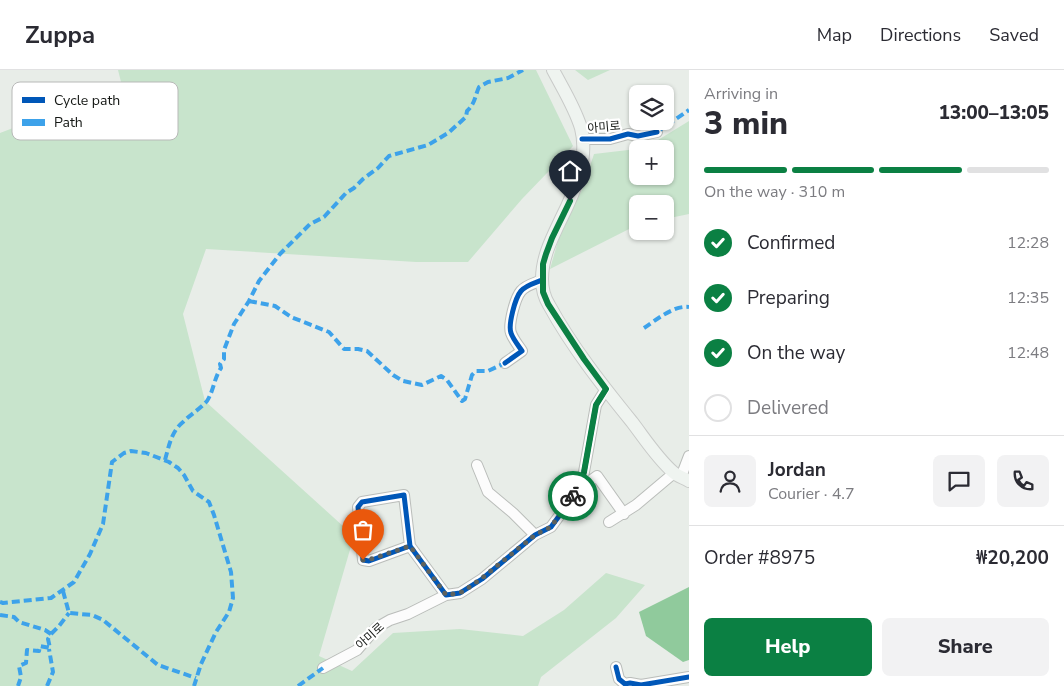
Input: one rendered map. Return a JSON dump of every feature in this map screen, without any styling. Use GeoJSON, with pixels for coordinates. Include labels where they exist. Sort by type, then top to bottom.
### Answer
{"type":"FeatureCollection","features":[{"type":"Feature","properties":{"kind":"main road","name":"아미로"},"geometry":{"type":"LineString","coordinates":[[553,70],[576,114],[582,139],[583,164],[570,201],[546,254],[543,264],[543,292],[548,304],[606,389],[663,462],[681,477]]}},
{"type":"Feature","properties":{"kind":"street","name":"아미로"},"geometry":{"type":"LineString","coordinates":[[582,139],[610,139],[628,134],[638,136],[657,132]]}},
{"type":"Feature","properties":{"kind":"street"},"geometry":{"type":"LineString","coordinates":[[505,363],[522,350],[510,332],[520,291],[542,280]]}},
{"type":"Feature","properties":{"kind":"street","name":"아미로"},"geometry":{"type":"LineString","coordinates":[[323,668],[357,650],[376,628],[390,620],[408,614],[446,595],[460,593],[482,578],[535,535],[551,527],[579,489],[584,472],[596,405],[606,389]]}},
{"type":"Feature","properties":{"kind":"street"},"geometry":{"type":"LineString","coordinates":[[609,522],[681,477],[689,456]]}},
{"type":"Feature","properties":{"kind":"street"},"geometry":{"type":"LineString","coordinates":[[477,465],[488,492],[535,535]]}},
{"type":"Feature","properties":{"kind":"street"},"geometry":{"type":"LineString","coordinates":[[579,489],[597,476],[624,514]]}},
{"type":"Feature","properties":{"kind":"street"},"geometry":{"type":"LineString","coordinates":[[410,546],[363,560],[358,507],[362,502],[404,495],[410,546],[446,595]]}},
{"type":"Feature","properties":{"kind":"street"},"geometry":{"type":"LineString","coordinates":[[616,666],[619,679],[625,684],[641,685],[689,677]]}},
{"type":"Feature","properties":{"kind":"shaded area"},"geometry":{"type":"Polygon","coordinates":[[[118,70],[536,70],[573,146],[522,199],[468,262],[416,262],[206,249],[183,314],[205,401],[354,536],[319,656],[352,671],[393,633],[460,629],[523,636],[564,610],[606,573],[645,585],[616,618],[541,677],[538,686],[0,686],[0,133],[12,128],[12,140],[178,140],[178,82],[121,82],[118,70]]]}},
{"type":"Feature","properties":{"kind":"shaded area"},"geometry":{"type":"Polygon","coordinates":[[[575,70],[610,70],[588,80],[575,70]]]}},
{"type":"Feature","properties":{"kind":"shaded area"},"geometry":{"type":"Polygon","coordinates":[[[689,121],[689,214],[674,217],[674,195],[629,195],[629,229],[550,269],[562,227],[582,190],[594,154],[629,150],[629,185],[674,185],[674,140],[658,140],[689,121]]]}},
{"type":"Feature","properties":{"kind":"shaded area"},"geometry":{"type":"Polygon","coordinates":[[[689,587],[689,660],[683,662],[646,636],[639,612],[689,587]]]}},
{"type":"Feature","properties":{"kind":"marked path"},"geometry":{"type":"LineString","coordinates":[[165,460],[176,430],[207,401],[221,368],[220,364],[224,359],[224,350],[234,324],[259,281],[280,254],[310,224],[324,217],[346,193],[378,168],[389,156],[428,145],[448,133],[466,117],[479,87],[488,82],[508,78],[523,70]]}},
{"type":"Feature","properties":{"kind":"marked path"},"geometry":{"type":"LineString","coordinates":[[657,132],[689,110]]}},
{"type":"Feature","properties":{"kind":"marked path"},"geometry":{"type":"LineString","coordinates":[[249,301],[275,306],[291,317],[329,332],[344,349],[367,351],[393,375],[403,381],[422,385],[441,376],[447,380],[462,401],[465,399],[472,375],[476,371],[488,371],[505,363]]}},
{"type":"Feature","properties":{"kind":"marked path"},"geometry":{"type":"LineString","coordinates":[[644,328],[677,308],[689,307]]}},
{"type":"Feature","properties":{"kind":"marked path"},"geometry":{"type":"LineString","coordinates":[[0,602],[51,598],[74,582],[90,554],[103,524],[112,462],[124,453],[131,451],[146,453],[169,462],[184,475],[193,491],[209,502],[231,572],[233,598],[229,612],[216,632],[201,664],[194,686]]}},
{"type":"Feature","properties":{"kind":"marked path"},"geometry":{"type":"LineString","coordinates":[[63,591],[69,613],[92,615],[103,620],[158,665],[196,678]]}},
{"type":"Feature","properties":{"kind":"marked path"},"geometry":{"type":"LineString","coordinates":[[51,634],[69,613]]}},
{"type":"Feature","properties":{"kind":"marked path"},"geometry":{"type":"LineString","coordinates":[[0,615],[14,617],[19,622],[45,630],[51,634],[48,639],[50,648],[40,646],[39,651],[27,650],[26,663],[19,666],[21,677],[18,686]]}},
{"type":"Feature","properties":{"kind":"marked path"},"geometry":{"type":"LineString","coordinates":[[47,686],[53,672],[49,649]]}},
{"type":"Feature","properties":{"kind":"marked path"},"geometry":{"type":"LineString","coordinates":[[298,686],[323,668]]}},
{"type":"Feature","properties":{"kind":"cycle path"},"geometry":{"type":"LineString","coordinates":[[582,139],[610,139],[628,134],[638,136],[657,132]]}},
{"type":"Feature","properties":{"kind":"cycle path"},"geometry":{"type":"LineString","coordinates":[[505,363],[522,351],[513,338],[510,329],[516,299],[523,289],[542,280]]}},
{"type":"Feature","properties":{"kind":"cycle path"},"geometry":{"type":"LineString","coordinates":[[410,546],[369,561],[363,560],[358,507],[362,502],[404,495],[410,546],[446,595],[460,593],[482,579],[535,535],[551,527],[579,489],[584,472],[596,405],[606,389]]}},
{"type":"Feature","properties":{"kind":"cycle path"},"geometry":{"type":"LineString","coordinates":[[616,667],[619,679],[625,684],[641,685],[689,677]]}},
{"type":"Feature","properties":{"kind":"way so far"},"geometry":{"type":"LineString","coordinates":[[363,560],[410,546],[424,568],[446,595],[460,593],[482,578],[535,535],[551,527],[573,496]]}},
{"type":"Feature","properties":{"kind":"route"},"geometry":{"type":"LineString","coordinates":[[570,201],[552,238],[543,264],[543,292],[548,304],[606,389],[596,405],[584,472],[579,489],[573,496]]}}]}
